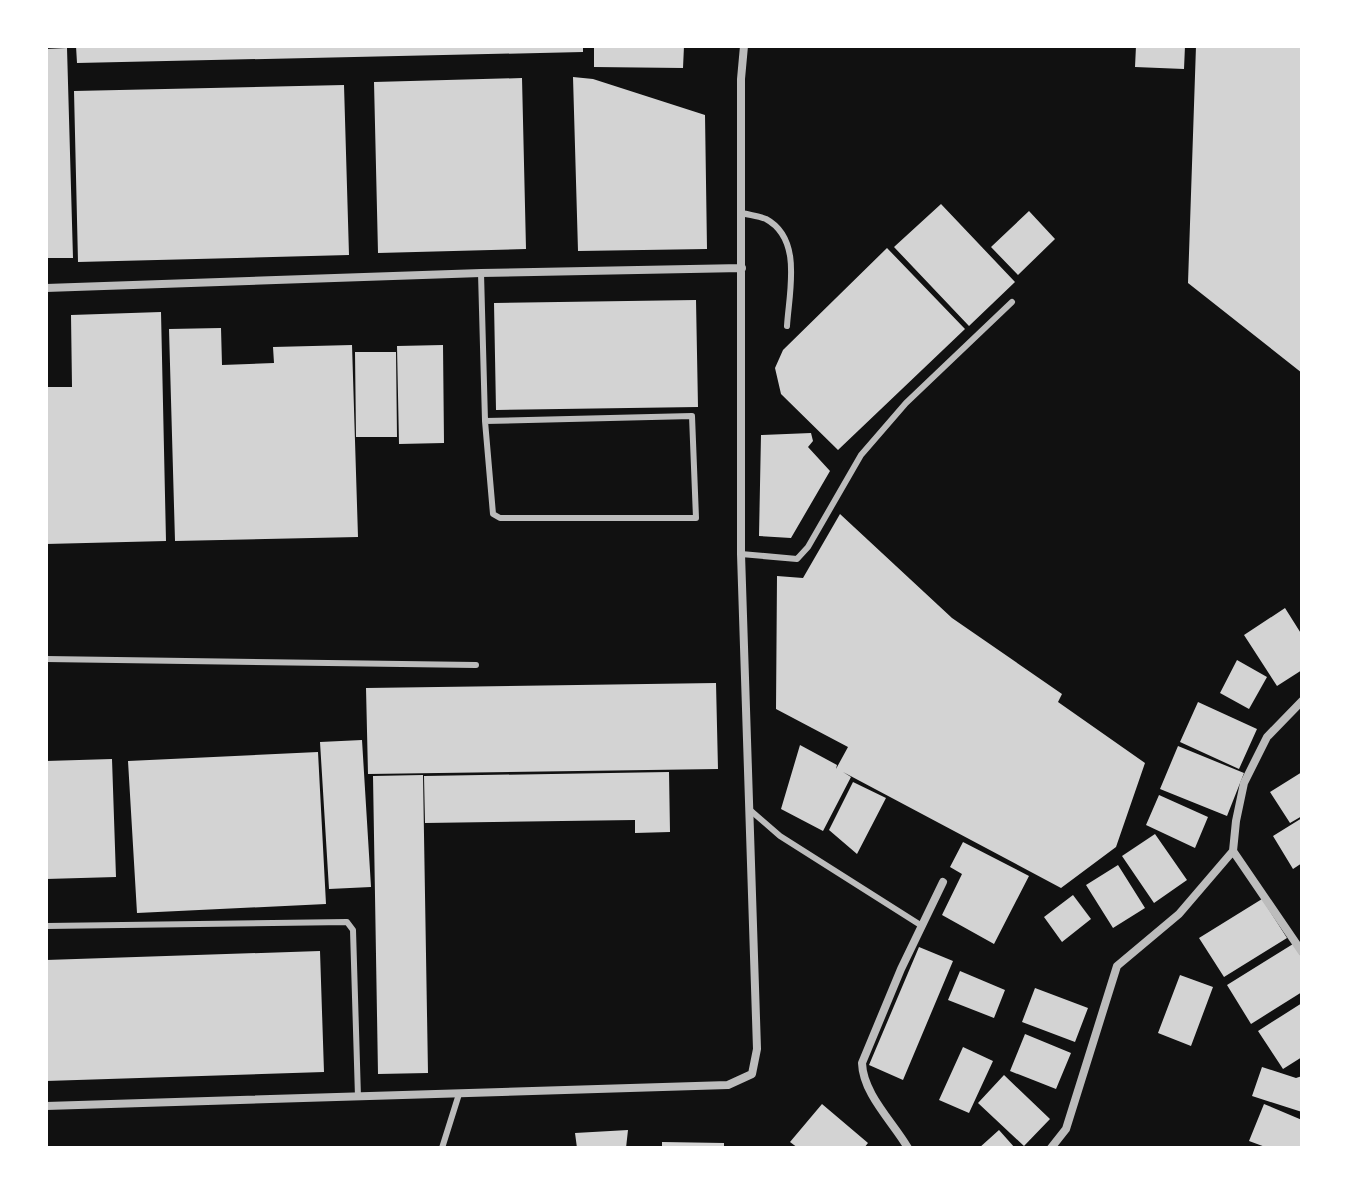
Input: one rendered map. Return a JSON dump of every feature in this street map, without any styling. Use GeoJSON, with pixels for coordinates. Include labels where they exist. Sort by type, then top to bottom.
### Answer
{"type":"FeatureCollection","features":[{"type":"Feature","properties":{"kind":"street"},"geometry":{"type":"LineString","coordinates":[[46,1106],[728,1085],[752,1074],[757,1049],[741,554],[741,79],[744,46]]}},
{"type":"Feature","properties":{"kind":"street"},"geometry":{"type":"LineString","coordinates":[[46,288],[481,273],[742,268]]}},
{"type":"Feature","properties":{"kind":"street"},"geometry":{"type":"LineString","coordinates":[[1051,1148],[1066,1129],[1117,966],[1179,914],[1233,851],[1244,783],[1267,737],[1302,701]]}},
{"type":"Feature","properties":{"kind":"street"},"geometry":{"type":"LineString","coordinates":[[1233,851],[1302,952]]}},
{"type":"Feature","properties":{"kind":"street"},"geometry":{"type":"LineString","coordinates":[[908,1148],[876,1100],[862,1073],[862,1063],[901,969],[943,882]]}},
{"type":"Feature","properties":{"kind":"lane"},"geometry":{"type":"LineString","coordinates":[[742,213],[765,219],[779,229],[791,250],[787,326]]}},
{"type":"Feature","properties":{"kind":"lane"},"geometry":{"type":"LineString","coordinates":[[481,273],[485,421],[493,514],[500,518],[696,518],[692,416],[485,421]]}},
{"type":"Feature","properties":{"kind":"lane"},"geometry":{"type":"LineString","coordinates":[[741,554],[797,559],[808,547],[861,455],[906,403],[1012,302]]}},
{"type":"Feature","properties":{"kind":"lane"},"geometry":{"type":"LineString","coordinates":[[46,659],[476,665]]}},
{"type":"Feature","properties":{"kind":"lane"},"geometry":{"type":"LineString","coordinates":[[750,810],[780,836],[922,926]]}},
{"type":"Feature","properties":{"kind":"lane"},"geometry":{"type":"LineString","coordinates":[[46,926],[347,922],[353,930],[358,1097]]}},
{"type":"Feature","properties":{"kind":"lane"},"geometry":{"type":"LineString","coordinates":[[442,1148],[459,1094]]}},
{"type":"Feature","properties":{"kind":"building"},"geometry":{"type":"Polygon","coordinates":[[[76,46],[583,46],[583,52],[77,63],[76,46]]]}},
{"type":"Feature","properties":{"kind":"building"},"geometry":{"type":"Polygon","coordinates":[[[594,46],[684,46],[683,68],[594,67],[594,46]]]}},
{"type":"Feature","properties":{"kind":"building"},"geometry":{"type":"Polygon","coordinates":[[[1136,46],[1185,46],[1184,69],[1135,67],[1136,46]]]}},
{"type":"Feature","properties":{"kind":"building"},"geometry":{"type":"Polygon","coordinates":[[[1196,46],[1302,46],[1302,373],[1188,283],[1196,46]]]}},
{"type":"Feature","properties":{"kind":"building"},"geometry":{"type":"Polygon","coordinates":[[[67,48],[73,258],[46,258],[46,49],[67,48]]]}},
{"type":"Feature","properties":{"kind":"building"},"geometry":{"type":"Polygon","coordinates":[[[573,77],[593,79],[705,115],[707,249],[578,251],[573,77]]]}},
{"type":"Feature","properties":{"kind":"building"},"geometry":{"type":"Polygon","coordinates":[[[522,78],[526,249],[378,253],[374,82],[522,78]]]}},
{"type":"Feature","properties":{"kind":"building"},"geometry":{"type":"Polygon","coordinates":[[[344,85],[349,255],[78,262],[74,91],[344,85]]]}},
{"type":"Feature","properties":{"kind":"building"},"geometry":{"type":"Polygon","coordinates":[[[941,204],[1015,282],[969,326],[894,247],[941,204]]]}},
{"type":"Feature","properties":{"kind":"building"},"geometry":{"type":"Polygon","coordinates":[[[1029,211],[1055,239],[1018,275],[991,247],[1029,211]]]}},
{"type":"Feature","properties":{"kind":"building"},"geometry":{"type":"Polygon","coordinates":[[[887,248],[965,329],[838,450],[781,394],[775,368],[783,350],[887,248]]]}},
{"type":"Feature","properties":{"kind":"building"},"geometry":{"type":"Polygon","coordinates":[[[696,300],[698,407],[496,410],[494,303],[696,300]]]}},
{"type":"Feature","properties":{"kind":"building"},"geometry":{"type":"Polygon","coordinates":[[[161,312],[166,541],[46,544],[46,387],[72,387],[71,315],[161,312]]]}},
{"type":"Feature","properties":{"kind":"building"},"geometry":{"type":"Polygon","coordinates":[[[221,328],[222,365],[274,363],[273,347],[352,345],[358,537],[175,541],[169,329],[221,328]]]}},
{"type":"Feature","properties":{"kind":"building"},"geometry":{"type":"Polygon","coordinates":[[[443,345],[444,443],[399,444],[397,346],[443,345]]]}},
{"type":"Feature","properties":{"kind":"building"},"geometry":{"type":"Polygon","coordinates":[[[355,352],[396,352],[397,437],[356,437],[355,352]]]}},
{"type":"Feature","properties":{"kind":"building"},"geometry":{"type":"Polygon","coordinates":[[[811,433],[813,441],[808,447],[830,471],[791,538],[759,536],[761,435],[811,433]]]}},
{"type":"Feature","properties":{"kind":"building"},"geometry":{"type":"Polygon","coordinates":[[[840,514],[952,618],[1062,694],[1058,702],[1145,763],[1116,847],[1061,888],[843,772],[851,777],[823,831],[781,809],[800,745],[837,765],[836,769],[848,747],[776,709],[777,576],[803,578],[840,514]]]}},
{"type":"Feature","properties":{"kind":"building"},"geometry":{"type":"Polygon","coordinates":[[[1285,608],[1302,635],[1302,670],[1277,686],[1244,635],[1285,608]]]}},
{"type":"Feature","properties":{"kind":"building"},"geometry":{"type":"Polygon","coordinates":[[[1237,660],[1267,677],[1249,709],[1220,693],[1237,660]]]}},
{"type":"Feature","properties":{"kind":"building"},"geometry":{"type":"Polygon","coordinates":[[[716,683],[718,769],[368,774],[366,688],[716,683]]]}},
{"type":"Feature","properties":{"kind":"building"},"geometry":{"type":"Polygon","coordinates":[[[1198,702],[1257,729],[1239,769],[1180,742],[1198,702]]]}},
{"type":"Feature","properties":{"kind":"building"},"geometry":{"type":"Polygon","coordinates":[[[362,740],[371,887],[329,889],[320,742],[362,740]]]}},
{"type":"Feature","properties":{"kind":"building"},"geometry":{"type":"Polygon","coordinates":[[[1178,746],[1244,773],[1227,816],[1160,789],[1178,746]]]}},
{"type":"Feature","properties":{"kind":"building"},"geometry":{"type":"Polygon","coordinates":[[[318,752],[326,904],[137,913],[128,761],[318,752]]]}},
{"type":"Feature","properties":{"kind":"building"},"geometry":{"type":"Polygon","coordinates":[[[112,759],[116,877],[46,879],[46,761],[112,759]]]}},
{"type":"Feature","properties":{"kind":"building"},"geometry":{"type":"Polygon","coordinates":[[[669,772],[670,832],[635,833],[635,820],[425,823],[424,776],[669,772]]]}},
{"type":"Feature","properties":{"kind":"building"},"geometry":{"type":"Polygon","coordinates":[[[1302,772],[1302,816],[1290,823],[1270,792],[1302,772]]]}},
{"type":"Feature","properties":{"kind":"building"},"geometry":{"type":"Polygon","coordinates":[[[423,775],[428,1073],[378,1074],[373,776],[423,775]]]}},
{"type":"Feature","properties":{"kind":"building"},"geometry":{"type":"Polygon","coordinates":[[[853,782],[886,798],[857,854],[829,830],[853,782]]]}},
{"type":"Feature","properties":{"kind":"building"},"geometry":{"type":"Polygon","coordinates":[[[1159,795],[1208,817],[1195,848],[1146,825],[1159,795]]]}},
{"type":"Feature","properties":{"kind":"building"},"geometry":{"type":"Polygon","coordinates":[[[1302,818],[1302,863],[1293,869],[1273,836],[1302,818]]]}},
{"type":"Feature","properties":{"kind":"building"},"geometry":{"type":"Polygon","coordinates":[[[1155,834],[1187,880],[1154,903],[1122,856],[1155,834]]]}},
{"type":"Feature","properties":{"kind":"building"},"geometry":{"type":"Polygon","coordinates":[[[963,842],[1029,876],[994,944],[942,915],[962,874],[950,867],[963,842]]]}},
{"type":"Feature","properties":{"kind":"building"},"geometry":{"type":"Polygon","coordinates":[[[1118,865],[1145,908],[1113,928],[1086,885],[1118,865]]]}},
{"type":"Feature","properties":{"kind":"building"},"geometry":{"type":"Polygon","coordinates":[[[1073,895],[1091,919],[1062,942],[1044,917],[1073,895]]]}},
{"type":"Feature","properties":{"kind":"building"},"geometry":{"type":"Polygon","coordinates":[[[1262,899],[1287,938],[1224,977],[1199,938],[1262,899]]]}},
{"type":"Feature","properties":{"kind":"building"},"geometry":{"type":"Polygon","coordinates":[[[1293,944],[1302,958],[1302,992],[1251,1024],[1227,985],[1293,944]]]}},
{"type":"Feature","properties":{"kind":"building"},"geometry":{"type":"Polygon","coordinates":[[[919,947],[953,961],[903,1080],[869,1065],[919,947]]]}},
{"type":"Feature","properties":{"kind":"building"},"geometry":{"type":"Polygon","coordinates":[[[320,951],[324,1072],[46,1081],[46,960],[320,951]]]}},
{"type":"Feature","properties":{"kind":"building"},"geometry":{"type":"Polygon","coordinates":[[[960,971],[1005,990],[994,1018],[948,1000],[960,971]]]}},
{"type":"Feature","properties":{"kind":"building"},"geometry":{"type":"Polygon","coordinates":[[[1180,975],[1213,987],[1191,1046],[1158,1033],[1180,975]]]}},
{"type":"Feature","properties":{"kind":"building"},"geometry":{"type":"Polygon","coordinates":[[[1035,988],[1088,1008],[1075,1042],[1022,1022],[1035,988]]]}},
{"type":"Feature","properties":{"kind":"building"},"geometry":{"type":"Polygon","coordinates":[[[1302,1003],[1302,1057],[1283,1069],[1258,1031],[1302,1003]]]}},
{"type":"Feature","properties":{"kind":"building"},"geometry":{"type":"Polygon","coordinates":[[[1025,1034],[1071,1053],[1056,1089],[1010,1071],[1025,1034]]]}},
{"type":"Feature","properties":{"kind":"building"},"geometry":{"type":"Polygon","coordinates":[[[963,1047],[993,1061],[969,1113],[939,1100],[963,1047]]]}},
{"type":"Feature","properties":{"kind":"building"},"geometry":{"type":"Polygon","coordinates":[[[1262,1067],[1296,1078],[1302,1076],[1302,1112],[1252,1096],[1262,1067]]]}},
{"type":"Feature","properties":{"kind":"building"},"geometry":{"type":"Polygon","coordinates":[[[1004,1075],[1050,1119],[1024,1146],[978,1103],[1004,1075]]]}},
{"type":"Feature","properties":{"kind":"building"},"geometry":{"type":"Polygon","coordinates":[[[822,1104],[868,1143],[864,1148],[798,1148],[790,1142],[822,1104]]]}},
{"type":"Feature","properties":{"kind":"building"},"geometry":{"type":"Polygon","coordinates":[[[1264,1104],[1302,1120],[1302,1148],[1268,1148],[1249,1141],[1264,1104]]]}},
{"type":"Feature","properties":{"kind":"building"},"geometry":{"type":"Polygon","coordinates":[[[628,1130],[626,1148],[577,1148],[575,1133],[628,1130]]]}},
{"type":"Feature","properties":{"kind":"building"},"geometry":{"type":"Polygon","coordinates":[[[999,1130],[1015,1148],[979,1148],[999,1130]]]}},
{"type":"Feature","properties":{"kind":"building"},"geometry":{"type":"Polygon","coordinates":[[[662,1142],[724,1143],[724,1148],[662,1148],[662,1142]]]}}]}
